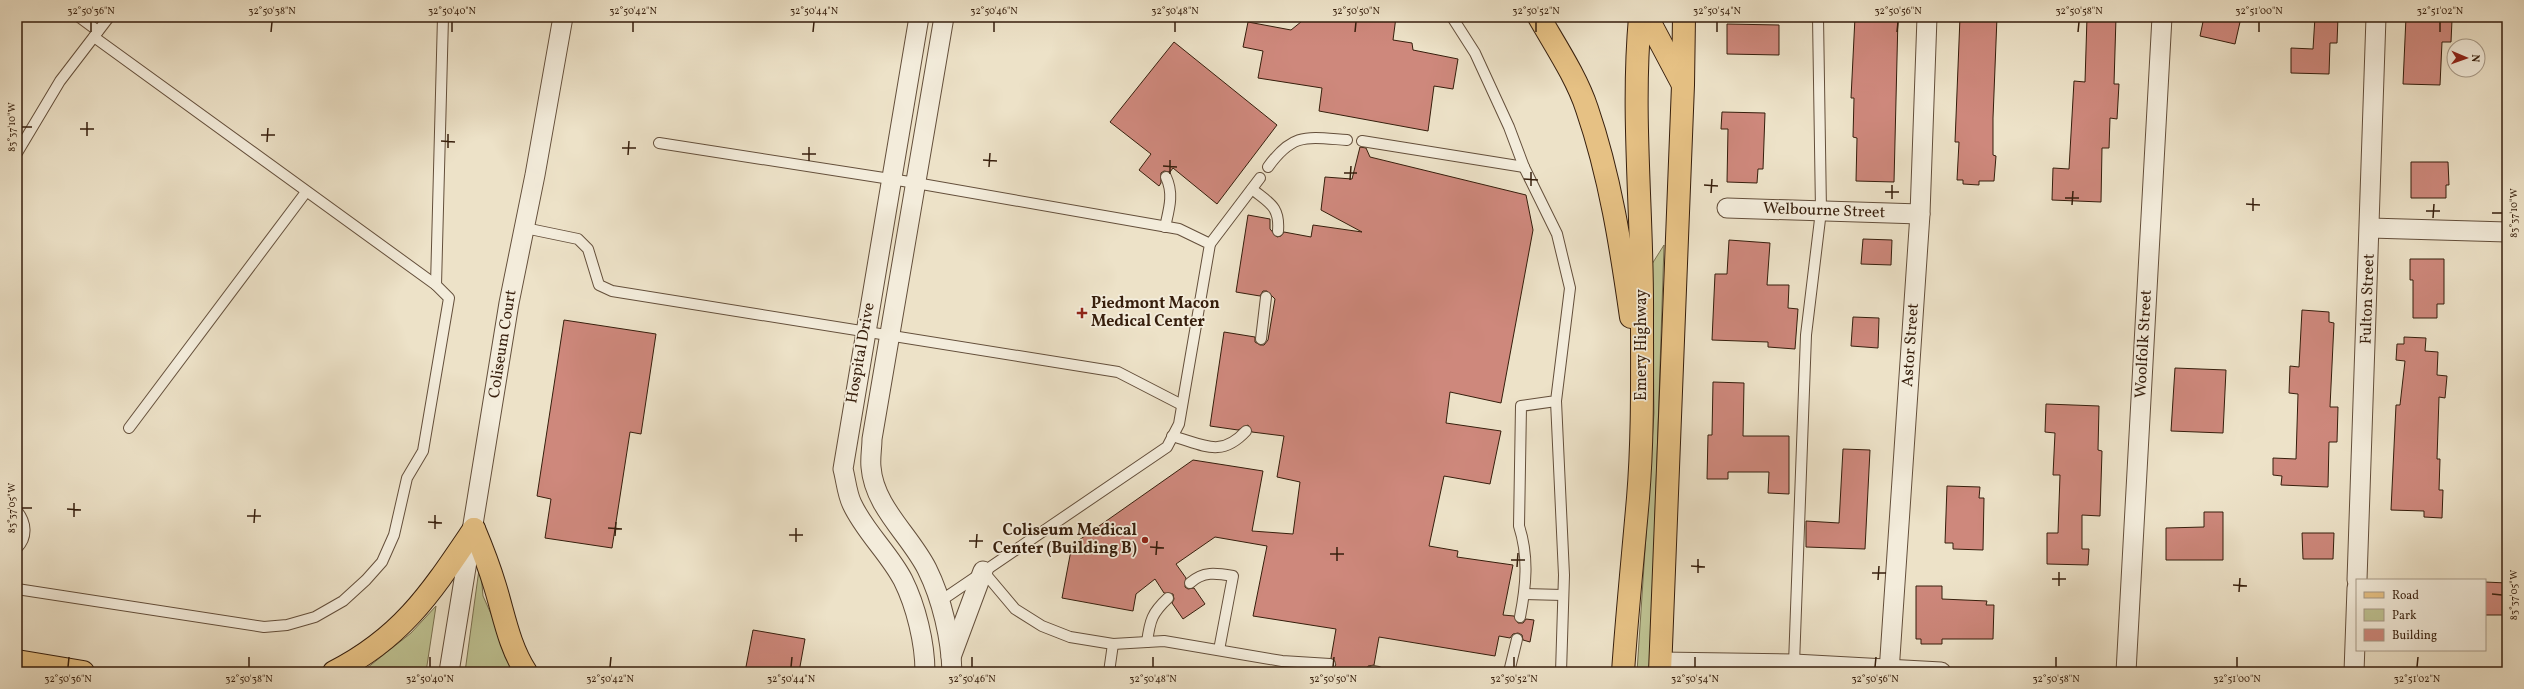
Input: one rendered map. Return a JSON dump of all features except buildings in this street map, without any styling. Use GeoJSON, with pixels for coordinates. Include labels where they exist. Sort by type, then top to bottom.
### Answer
{"type":"FeatureCollection","features":[{"type":"Feature","properties":{"kind":"main road"},"geometry":{"type":"LineString","coordinates":[[1539,17],[1587,107],[1608,184],[1621,248],[1642,403]]}},
{"type":"Feature","properties":{"kind":"main road","name":"Emery Highway"},"geometry":{"type":"LineString","coordinates":[[1623,672],[1629,572],[1638,497],[1642,403],[1642,262],[1636,157],[1640,17]]}},
{"type":"Feature","properties":{"kind":"main road"},"geometry":{"type":"LineString","coordinates":[[1647,17],[1683,85]]}},
{"type":"Feature","properties":{"kind":"main road","name":"Emery Highway"},"geometry":{"type":"LineString","coordinates":[[1660,667],[1683,85],[1684,17]]}},
{"type":"Feature","properties":{"kind":"main road"},"geometry":{"type":"LineString","coordinates":[[334,672],[361,658],[394,633],[418,609],[474,528]]}},
{"type":"Feature","properties":{"kind":"main road"},"geometry":{"type":"LineString","coordinates":[[474,528],[489,566],[513,646],[526,672]]}},
{"type":"Feature","properties":{"kind":"main road"},"geometry":{"type":"LineString","coordinates":[[17,661],[83,672]]}},
{"type":"Feature","properties":{"kind":"street","name":"Coliseum Court"},"geometry":{"type":"LineString","coordinates":[[449,672],[474,528],[509,303],[525,228],[563,17]]}},
{"type":"Feature","properties":{"kind":"street","name":"Hospital Drive"},"geometry":{"type":"LineString","coordinates":[[919,17],[865,330],[844,469],[852,504],[869,533],[887,552],[904,581],[915,616],[925,660],[925,672]]}},
{"type":"Feature","properties":{"kind":"street","name":"Hospital Drive"},"geometry":{"type":"LineString","coordinates":[[944,17],[872,440],[870,467],[877,493],[891,517],[908,537],[928,570],[939,602],[952,664]]}},
{"type":"Feature","properties":{"kind":"street","name":"Astor Street"},"geometry":{"type":"LineString","coordinates":[[1890,671],[1920,214],[1927,17]]}},
{"type":"Feature","properties":{"kind":"street","name":"Woolfolk Street"},"geometry":{"type":"LineString","coordinates":[[2126,672],[2162,17]]}},
{"type":"Feature","properties":{"kind":"street","name":"Fulton Street"},"geometry":{"type":"LineString","coordinates":[[2357,579],[2376,17]]}},
{"type":"Feature","properties":{"kind":"street","name":"Welbourne Street"},"geometry":{"type":"LineString","coordinates":[[1728,208],[1920,214]]}},
{"type":"Feature","properties":{"kind":"street"},"geometry":{"type":"LineString","coordinates":[[2370,228],[2507,232]]}},
{"type":"Feature","properties":{"kind":"street"},"geometry":{"type":"LineString","coordinates":[[952,664],[983,571]]}},
{"type":"Feature","properties":{"kind":"street"},"geometry":{"type":"LineString","coordinates":[[2354,672],[2356,616]]}},
{"type":"Feature","properties":{"kind":"street"},"geometry":{"type":"LineString","coordinates":[[1660,667],[1794,664],[1890,671],[1941,672]]}},
{"type":"Feature","properties":{"kind":"lane"},"geometry":{"type":"LineString","coordinates":[[17,589],[264,627],[287,625],[315,617],[343,601],[366,580],[382,562],[394,535],[407,478],[423,451],[449,298],[436,285],[306,192],[96,34],[79,17]]}},
{"type":"Feature","properties":{"kind":"lane"},"geometry":{"type":"LineString","coordinates":[[17,153],[60,81],[109,17]]}},
{"type":"Feature","properties":{"kind":"lane"},"geometry":{"type":"LineString","coordinates":[[436,285],[443,17]]}},
{"type":"Feature","properties":{"kind":"lane"},"geometry":{"type":"LineString","coordinates":[[1452,17],[1475,53],[1510,126],[1524,167],[1557,234],[1570,288],[1556,401],[1563,595],[1561,672]]}},
{"type":"Feature","properties":{"kind":"lane"},"geometry":{"type":"LineString","coordinates":[[1794,664],[1806,335],[1821,211],[1818,17]]}},
{"type":"Feature","properties":{"kind":"lane"},"geometry":{"type":"LineString","coordinates":[[1268,167],[1290,142],[1309,137],[1347,140]]}},
{"type":"Feature","properties":{"kind":"lane"},"geometry":{"type":"LineString","coordinates":[[1362,141],[1524,167]]}},
{"type":"Feature","properties":{"kind":"lane"},"geometry":{"type":"LineString","coordinates":[[659,143],[916,183],[1179,229],[1210,244]]}},
{"type":"Feature","properties":{"kind":"lane"},"geometry":{"type":"LineString","coordinates":[[1165,227],[1171,201],[1171,187],[1166,177]]}},
{"type":"Feature","properties":{"kind":"lane"},"geometry":{"type":"LineString","coordinates":[[939,602],[1167,447],[1179,424],[1210,244],[1260,178]]}},
{"type":"Feature","properties":{"kind":"lane"},"geometry":{"type":"LineString","coordinates":[[1252,189],[1275,208],[1280,217],[1278,231]]}},
{"type":"Feature","properties":{"kind":"lane"},"geometry":{"type":"LineString","coordinates":[[129,428],[306,192]]}},
{"type":"Feature","properties":{"kind":"lane"},"geometry":{"type":"LineString","coordinates":[[525,228],[578,239],[588,249],[599,285],[612,291],[891,334],[1118,372],[1182,405]]}},
{"type":"Feature","properties":{"kind":"lane"},"geometry":{"type":"LineString","coordinates":[[1261,339],[1266,297]]}},
{"type":"Feature","properties":{"kind":"lane"},"geometry":{"type":"LineString","coordinates":[[1520,618],[1527,579],[1525,557],[1519,526],[1520,406],[1556,401]]}},
{"type":"Feature","properties":{"kind":"lane"},"geometry":{"type":"LineString","coordinates":[[1172,436],[1221,448],[1235,443],[1246,431]]}},
{"type":"Feature","properties":{"kind":"lane"},"geometry":{"type":"LineString","coordinates":[[17,511],[23,519],[25,527],[24,536],[17,548]]}},
{"type":"Feature","properties":{"kind":"lane"},"geometry":{"type":"LineString","coordinates":[[983,571],[1016,609],[1042,626],[1070,637],[1114,644],[1164,641],[1282,661],[1330,664]]}},
{"type":"Feature","properties":{"kind":"lane"},"geometry":{"type":"LineString","coordinates":[[1190,583],[1198,577],[1213,572],[1233,576],[1219,650]]}},
{"type":"Feature","properties":{"kind":"lane"},"geometry":{"type":"LineString","coordinates":[[1524,594],[1563,595]]}},
{"type":"Feature","properties":{"kind":"lane"},"geometry":{"type":"LineString","coordinates":[[1147,642],[1149,624],[1154,611],[1168,598]]}},
{"type":"Feature","properties":{"kind":"lane"},"geometry":{"type":"LineString","coordinates":[[1509,672],[1517,639]]}},
{"type":"Feature","properties":{"kind":"lane"},"geometry":{"type":"LineString","coordinates":[[1109,672],[1114,644]]}},
{"type":"Feature","properties":{"kind":"green space"},"geometry":{"type":"Polygon","coordinates":[[[1664,245],[1650,672],[1637,672],[1654,413],[1652,264],[1664,245]]]}},
{"type":"Feature","properties":{"kind":"green space"},"geometry":{"type":"Polygon","coordinates":[[[480,562],[483,596],[517,672],[465,672],[480,562]]]}},
{"type":"Feature","properties":{"kind":"green space"},"geometry":{"type":"Polygon","coordinates":[[[436,606],[426,672],[362,672],[411,633],[436,606]]]}},
{"type":"Feature","properties":{"kind":"place","name":"Piedmont Macon Medical Center"},"geometry":{"type":"Point","coordinates":[1082,313]}},
{"type":"Feature","properties":{"kind":"place","name":"Coliseum Medical Center (Building B)"},"geometry":{"type":"Point","coordinates":[1145,540]}}]}
